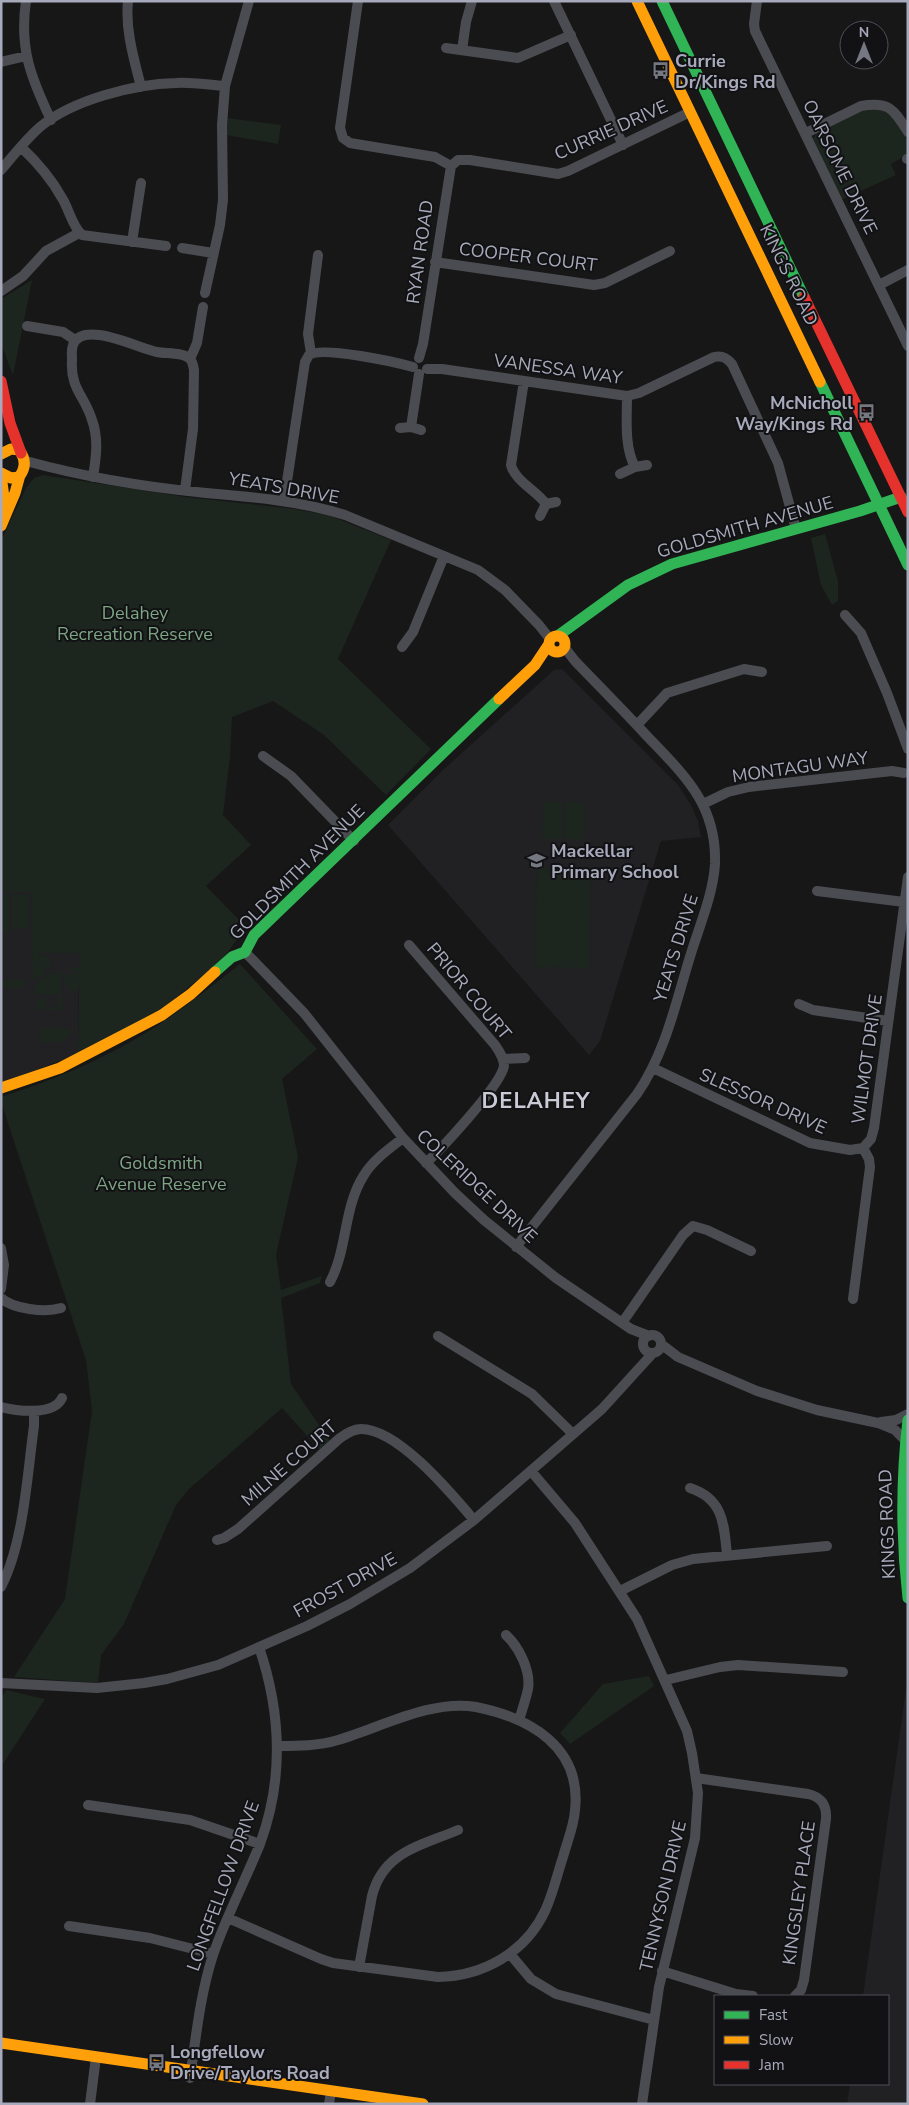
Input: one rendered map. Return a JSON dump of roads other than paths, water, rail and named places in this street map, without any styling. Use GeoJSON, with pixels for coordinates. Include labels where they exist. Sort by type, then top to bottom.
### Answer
{"type":"FeatureCollection","features":[{"type":"Feature","properties":{"kind":"main road","name":"KINGS ROAD"},"geometry":{"type":"LineString","coordinates":[[637,1],[908,565]]}},
{"type":"Feature","properties":{"kind":"main road","name":"KINGS ROAD"},"geometry":{"type":"LineString","coordinates":[[662,1],[904,496],[908,512]]}},
{"type":"Feature","properties":{"kind":"main road"},"geometry":{"type":"LineString","coordinates":[[1,381],[10,423],[23,457],[21,474],[1,526]]}},
{"type":"Feature","properties":{"kind":"main road"},"geometry":{"type":"LineString","coordinates":[[3,452],[9,437],[10,423]]}},
{"type":"Feature","properties":{"kind":"main road"},"geometry":{"type":"LineString","coordinates":[[3,452],[13,449],[23,457]]}},
{"type":"Feature","properties":{"kind":"main road"},"geometry":{"type":"LineString","coordinates":[[1,474],[12,478],[21,474]]}},
{"type":"Feature","properties":{"kind":"main road"},"geometry":{"type":"LineString","coordinates":[[1,474],[6,497],[6,512]]}},
{"type":"Feature","properties":{"kind":"main road","name":"GOLDSMITH AVENUE"},"geometry":{"type":"LineString","coordinates":[[1,1088],[60,1068],[147,1023],[191,994],[232,958],[245,952],[254,935],[354,841],[535,665],[582,620],[628,584],[672,564],[879,506],[904,496]]}},
{"type":"Feature","properties":{"kind":"main road","name":"KINGS ROAD"},"geometry":{"type":"LineString","coordinates":[[908,1420],[901,1475],[900,1509],[908,1598]]}},
{"type":"Feature","properties":{"kind":"main road"},"geometry":{"type":"LineString","coordinates":[[1,2043],[96,2061],[371,2104]]}},
{"type":"Feature","properties":{"kind":"main road"},"geometry":{"type":"LineString","coordinates":[[1,2052],[96,2061]]}},
{"type":"Feature","properties":{"kind":"main road"},"geometry":{"type":"LineString","coordinates":[[330,2097],[423,2104]]}},
{"type":"Feature","properties":{"kind":"street"},"geometry":{"type":"LineString","coordinates":[[26,1],[23,34],[26,56],[32,78],[51,120]]}},
{"type":"Feature","properties":{"kind":"street"},"geometry":{"type":"LineString","coordinates":[[128,1],[127,16],[130,41],[141,87]]}},
{"type":"Feature","properties":{"kind":"street"},"geometry":{"type":"LineString","coordinates":[[205,293],[220,225],[224,188],[222,125],[225,86],[249,1]]}},
{"type":"Feature","properties":{"kind":"street"},"geometry":{"type":"LineString","coordinates":[[358,1],[340,128],[343,138],[354,144],[435,156],[451,166]]}},
{"type":"Feature","properties":{"kind":"street"},"geometry":{"type":"LineString","coordinates":[[462,50],[466,22],[472,1]]}},
{"type":"Feature","properties":{"kind":"street"},"geometry":{"type":"LineString","coordinates":[[554,1],[623,145]]}},
{"type":"Feature","properties":{"kind":"street","name":"OARSOME DRIVE"},"geometry":{"type":"LineString","coordinates":[[757,1],[755,31],[908,346]]}},
{"type":"Feature","properties":{"kind":"street"},"geometry":{"type":"LineString","coordinates":[[446,48],[518,58],[571,36]]}},
{"type":"Feature","properties":{"kind":"street"},"geometry":{"type":"LineString","coordinates":[[1,62],[26,56]]}},
{"type":"Feature","properties":{"kind":"street"},"geometry":{"type":"LineString","coordinates":[[1,170],[36,131],[51,120],[90,101],[141,87],[175,83],[225,86]]}},
{"type":"Feature","properties":{"kind":"street"},"geometry":{"type":"LineString","coordinates":[[806,133],[861,106],[868,105],[890,107],[908,132]]}},
{"type":"Feature","properties":{"kind":"street","name":"CURRIE DRIVE"},"geometry":{"type":"LineString","coordinates":[[451,166],[458,160],[470,160],[558,174],[568,171],[690,112]]}},
{"type":"Feature","properties":{"kind":"street"},"geometry":{"type":"LineString","coordinates":[[21,147],[51,179],[66,204],[79,233],[86,237],[166,246]]}},
{"type":"Feature","properties":{"kind":"street","name":"RYAN ROAD"},"geometry":{"type":"LineString","coordinates":[[400,428],[416,428],[421,365],[435,262],[451,166]]}},
{"type":"Feature","properties":{"kind":"street"},"geometry":{"type":"LineString","coordinates":[[132,242],[141,182]]}},
{"type":"Feature","properties":{"kind":"street"},"geometry":{"type":"LineString","coordinates":[[1,291],[23,276],[46,251],[79,233]]}},
{"type":"Feature","properties":{"kind":"street"},"geometry":{"type":"LineString","coordinates":[[182,248],[213,253]]}},
{"type":"Feature","properties":{"kind":"street","name":"COOPER COURT"},"geometry":{"type":"LineString","coordinates":[[435,262],[594,285],[605,282],[670,251]]}},
{"type":"Feature","properties":{"kind":"street"},"geometry":{"type":"LineString","coordinates":[[284,501],[305,362],[311,353],[308,334],[318,255]]}},
{"type":"Feature","properties":{"kind":"street"},"geometry":{"type":"LineString","coordinates":[[879,285],[908,270]]}},
{"type":"Feature","properties":{"kind":"street"},"geometry":{"type":"LineString","coordinates":[[185,490],[193,429],[194,370],[190,359],[198,343],[203,306]]}},
{"type":"Feature","properties":{"kind":"street"},"geometry":{"type":"LineString","coordinates":[[28,326],[63,332],[75,340]]}},
{"type":"Feature","properties":{"kind":"street"},"geometry":{"type":"LineString","coordinates":[[93,477],[96,441],[92,420],[76,389],[72,376],[72,349],[75,340],[85,335],[126,340],[156,352],[190,359]]}},
{"type":"Feature","properties":{"kind":"street","name":"VANESSA WAY"},"geometry":{"type":"LineString","coordinates":[[311,353],[322,352],[421,365],[627,396],[640,393],[706,360],[721,356],[732,364],[778,462],[796,530]]}},
{"type":"Feature","properties":{"kind":"street"},"geometry":{"type":"LineString","coordinates":[[524,381],[511,465],[515,474],[551,503],[540,516]]}},
{"type":"Feature","properties":{"kind":"street"},"geometry":{"type":"LineString","coordinates":[[627,396],[628,444],[631,460],[635,467]]}},
{"type":"Feature","properties":{"kind":"street","name":"YEATS DRIVE"},"geometry":{"type":"LineString","coordinates":[[23,457],[54,469],[93,477],[284,501],[328,510],[345,515],[444,556],[489,577],[505,590],[688,778],[703,804],[714,840],[715,864],[668,1031],[653,1068],[638,1094],[516,1247]]}},
{"type":"Feature","properties":{"kind":"street"},"geometry":{"type":"LineString","coordinates":[[620,474],[635,467],[648,465]]}},
{"type":"Feature","properties":{"kind":"street","name":"YEATS DRIVE"},"geometry":{"type":"LineString","coordinates":[[21,474],[54,469]]}},
{"type":"Feature","properties":{"kind":"street"},"geometry":{"type":"LineString","coordinates":[[402,647],[413,632],[444,556]]}},
{"type":"Feature","properties":{"kind":"street"},"geometry":{"type":"LineString","coordinates":[[845,615],[861,633],[887,693],[908,749]]}},
{"type":"Feature","properties":{"kind":"street"},"geometry":{"type":"LineString","coordinates":[[637,725],[667,693],[744,669],[762,672]]}},
{"type":"Feature","properties":{"kind":"street"},"geometry":{"type":"LineString","coordinates":[[263,756],[291,776],[354,841]]}},
{"type":"Feature","properties":{"kind":"street","name":"MONTAGU WAY"},"geometry":{"type":"LineString","coordinates":[[703,804],[728,792],[749,787],[892,771],[906,772]]}},
{"type":"Feature","properties":{"kind":"street","name":"WILMOT DRIVE"},"geometry":{"type":"LineString","coordinates":[[853,1299],[870,1167],[869,1159],[863,1148],[873,1134],[908,877]]}},
{"type":"Feature","properties":{"kind":"street"},"geometry":{"type":"LineString","coordinates":[[816,891],[904,902]]}},
{"type":"Feature","properties":{"kind":"street","name":"PRIOR COURT"},"geometry":{"type":"LineString","coordinates":[[408,945],[495,1045],[503,1059],[504,1065],[500,1076],[460,1128],[426,1163]]}},
{"type":"Feature","properties":{"kind":"street","name":"COLERIDGE DRIVE"},"geometry":{"type":"LineString","coordinates":[[245,952],[323,1036],[403,1138],[426,1163],[478,1214],[556,1278],[626,1326],[651,1346],[678,1356],[722,1377],[780,1399],[817,1410],[878,1422],[895,1430],[905,1440]]}},
{"type":"Feature","properties":{"kind":"street"},"geometry":{"type":"LineString","coordinates":[[799,1004],[813,1010],[888,1021]]}},
{"type":"Feature","properties":{"kind":"street","name":"PRIOR COURT"},"geometry":{"type":"LineString","coordinates":[[503,1059],[525,1058]]}},
{"type":"Feature","properties":{"kind":"street","name":"SLESSOR DRIVE"},"geometry":{"type":"LineString","coordinates":[[653,1068],[810,1143],[850,1150],[863,1148]]}},
{"type":"Feature","properties":{"kind":"street"},"geometry":{"type":"LineString","coordinates":[[330,1282],[340,1260],[350,1208],[358,1186],[370,1168],[403,1138]]}},
{"type":"Feature","properties":{"kind":"street"},"geometry":{"type":"LineString","coordinates":[[626,1326],[688,1229],[698,1226],[751,1251]]}},
{"type":"Feature","properties":{"kind":"street"},"geometry":{"type":"LineString","coordinates":[[1,1248],[4,1265],[1,1289]]}},
{"type":"Feature","properties":{"kind":"street"},"geometry":{"type":"LineString","coordinates":[[1,1298],[13,1306],[51,1310],[61,1308]]}},
{"type":"Feature","properties":{"kind":"street"},"geometry":{"type":"LineString","coordinates":[[438,1336],[532,1394],[573,1434]]}},
{"type":"Feature","properties":{"kind":"street","name":"FROST DRIVE"},"geometry":{"type":"LineString","coordinates":[[1,1683],[97,1688],[144,1684],[192,1673],[259,1647],[324,1617],[383,1585],[425,1557],[474,1520],[615,1396],[638,1368],[651,1346]]}},
{"type":"Feature","properties":{"kind":"street"},"geometry":{"type":"LineString","coordinates":[[1,1406],[34,1412],[53,1406],[60,1402],[62,1398]]}},
{"type":"Feature","properties":{"kind":"street"},"geometry":{"type":"LineString","coordinates":[[1,1587],[9,1570],[18,1535],[34,1426],[34,1412]]}},
{"type":"Feature","properties":{"kind":"street","name":"COLERIDGE DRIVE"},"geometry":{"type":"LineString","coordinates":[[878,1422],[896,1420],[908,1414]]}},
{"type":"Feature","properties":{"kind":"street","name":"MILNE COURT"},"geometry":{"type":"LineString","coordinates":[[217,1540],[229,1536],[340,1438],[359,1429],[377,1432],[424,1465],[474,1520]]}},
{"type":"Feature","properties":{"kind":"street","name":"TENNYSON DRIVE"},"geometry":{"type":"LineString","coordinates":[[531,1471],[575,1522],[637,1619],[666,1680],[687,1731],[696,1778],[698,1807],[695,1838],[662,1971],[642,2104]]}},
{"type":"Feature","properties":{"kind":"street"},"geometry":{"type":"LineString","coordinates":[[690,1488],[705,1496],[719,1511],[723,1522],[727,1556]]}},
{"type":"Feature","properties":{"kind":"street"},"geometry":{"type":"LineString","coordinates":[[620,1591],[672,1565],[693,1559],[827,1546]]}},
{"type":"Feature","properties":{"kind":"street"},"geometry":{"type":"LineString","coordinates":[[506,1635],[516,1646],[528,1675],[528,1689],[519,1720]]}},
{"type":"Feature","properties":{"kind":"street","name":"LONGFELLOW DRIVE"},"geometry":{"type":"LineString","coordinates":[[191,2075],[202,2000],[213,1954],[260,1844],[273,1799],[278,1746],[273,1697],[259,1647]]}},
{"type":"Feature","properties":{"kind":"street"},"geometry":{"type":"LineString","coordinates":[[666,1680],[720,1667],[738,1665],[843,1672]]}},
{"type":"Feature","properties":{"kind":"street"},"geometry":{"type":"LineString","coordinates":[[228,1918],[321,1960],[426,1976],[451,1977],[478,1971],[510,1954],[531,1933],[545,1911],[551,1897],[572,1824],[576,1802],[573,1778],[564,1756],[539,1730],[519,1720],[479,1708],[448,1706],[422,1712],[326,1744],[278,1746]]}},
{"type":"Feature","properties":{"kind":"street","name":"KINGSLEY PLACE"},"geometry":{"type":"LineString","coordinates":[[696,1778],[808,1794],[824,1803],[826,1819],[804,1980],[801,1990],[796,1995]]}},
{"type":"Feature","properties":{"kind":"street"},"geometry":{"type":"LineString","coordinates":[[88,1805],[190,1820],[260,1844]]}},
{"type":"Feature","properties":{"kind":"street"},"geometry":{"type":"LineString","coordinates":[[359,1966],[375,1885],[385,1868],[406,1852],[458,1830]]}},
{"type":"Feature","properties":{"kind":"street"},"geometry":{"type":"LineString","coordinates":[[69,1926],[150,1938],[213,1954]]}},
{"type":"Feature","properties":{"kind":"street"},"geometry":{"type":"LineString","coordinates":[[510,1954],[531,1979],[556,1994],[654,2020]]}},
{"type":"Feature","properties":{"kind":"street"},"geometry":{"type":"LineString","coordinates":[[662,1971],[726,1991],[748,1995]]}},
{"type":"Feature","properties":{"kind":"street"},"geometry":{"type":"LineString","coordinates":[[90,2104],[96,2061]]}},
{"type":"Feature","properties":{"kind":"place","name":"Currie Dr/Kings Rd"},"geometry":{"type":"Point","coordinates":[661,71]}},
{"type":"Feature","properties":{"kind":"place","name":"McNicholl Way/Kings Rd"},"geometry":{"type":"Point","coordinates":[867,413]}},
{"type":"Feature","properties":{"kind":"place","name":"Mackellar Primary School"},"geometry":{"type":"Point","coordinates":[537,861]}},
{"type":"Feature","properties":{"kind":"place","name":"Longfellow Drive/Taylors Road"},"geometry":{"type":"Point","coordinates":[156,2062]}},
{"type":"Feature","properties":{"kind":"district","name":"DELAHEY"},"geometry":{"type":"Point","coordinates":[536,1100]}},
{"type":"Feature","properties":{"kind":"park label","name":"Delahey Recreation Reserve"},"geometry":{"type":"Point","coordinates":[135,623]}},
{"type":"Feature","properties":{"kind":"park label","name":"Goldsmith Avenue Reserve"},"geometry":{"type":"Point","coordinates":[161,1173]}}]}
